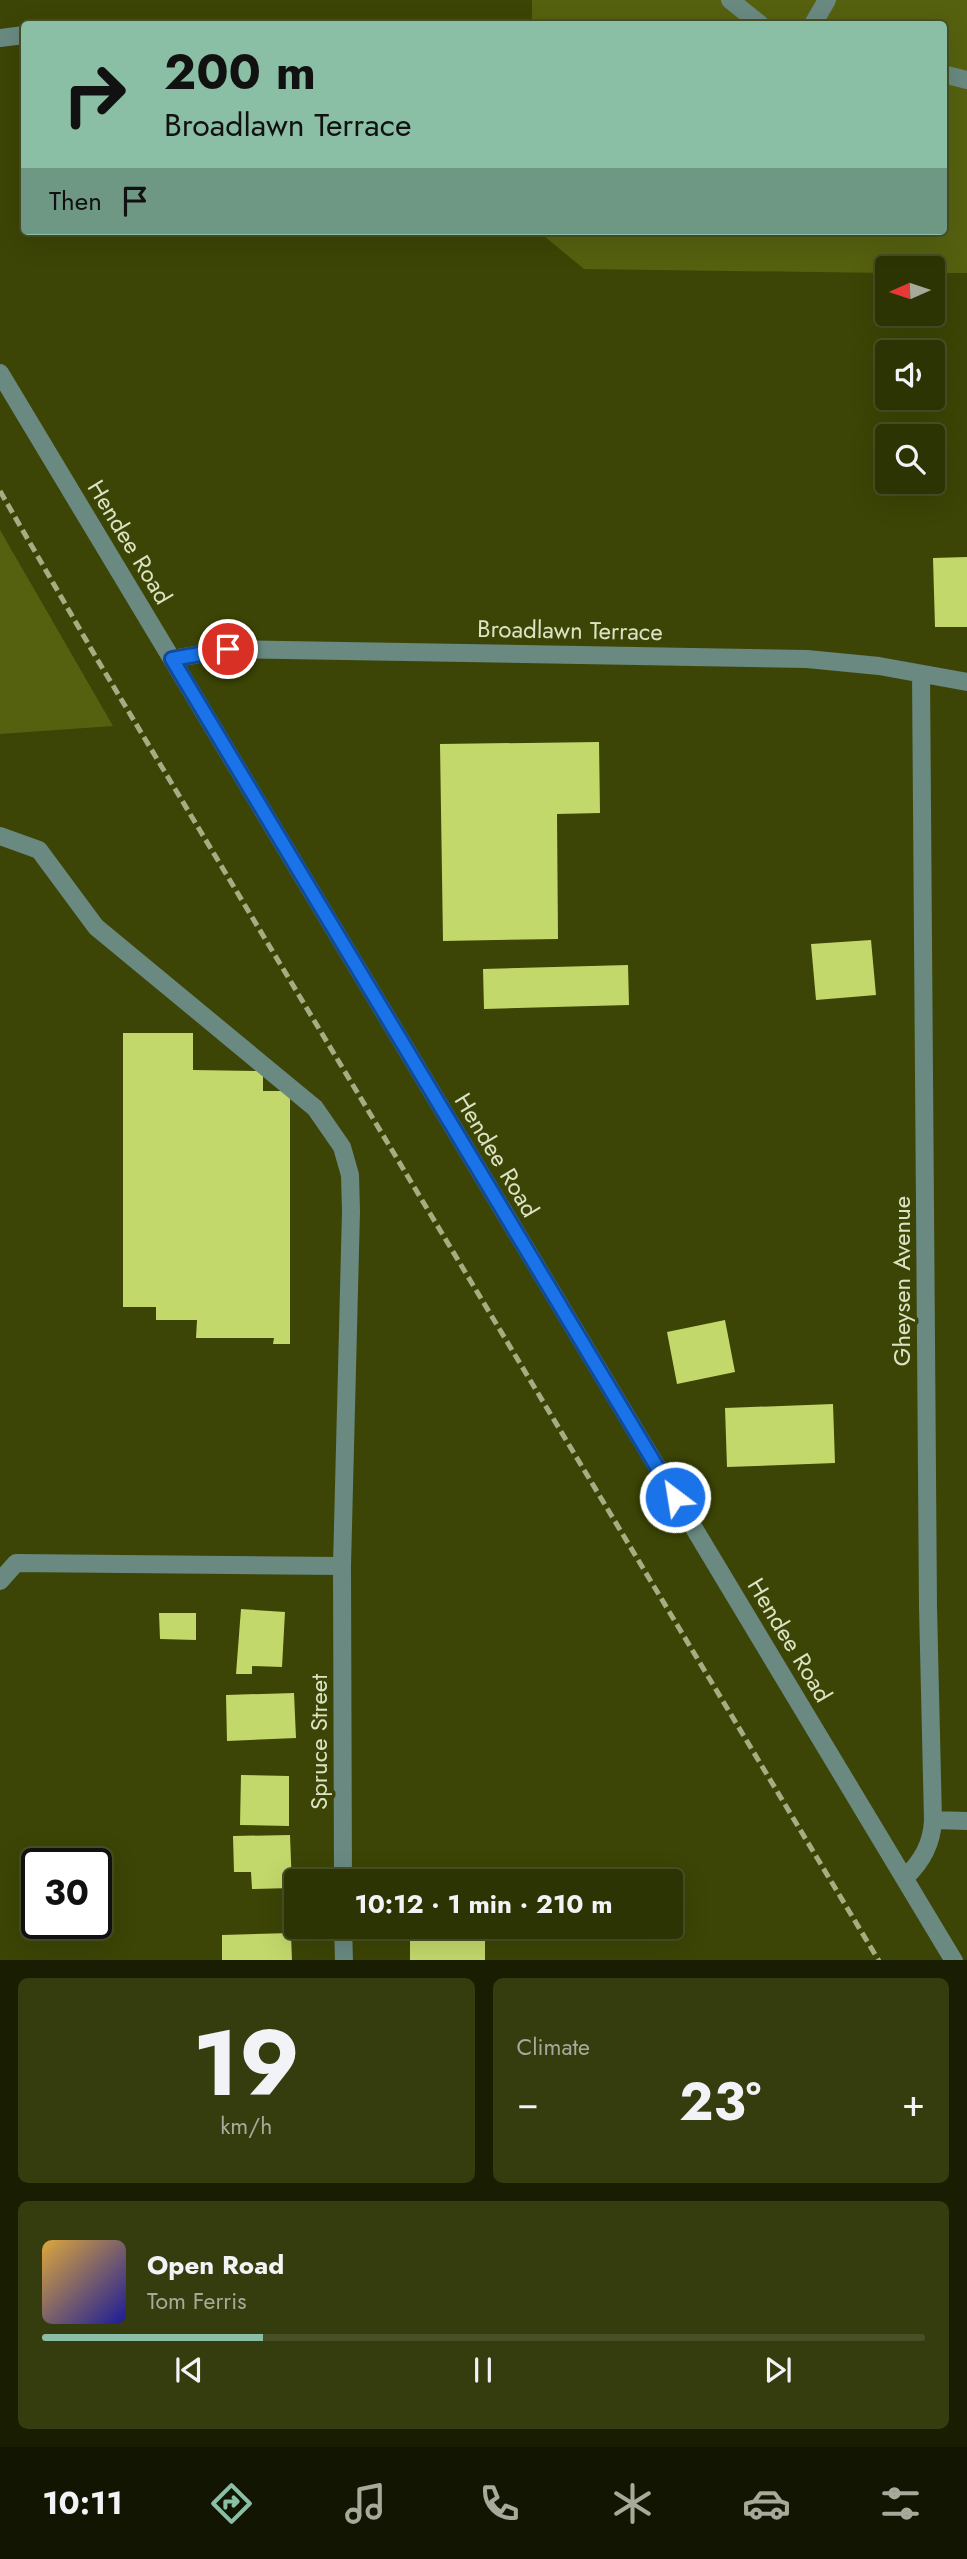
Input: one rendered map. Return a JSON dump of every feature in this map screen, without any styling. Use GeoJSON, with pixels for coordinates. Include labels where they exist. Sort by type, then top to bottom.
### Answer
{"type":"FeatureCollection","features":[{"type":"Feature","properties":{"kind":"street"},"geometry":{"type":"LineString","coordinates":[[730,0],[756,21]]}},
{"type":"Feature","properties":{"kind":"street"},"geometry":{"type":"LineString","coordinates":[[815,21],[827,0]]}},
{"type":"Feature","properties":{"kind":"street"},"geometry":{"type":"LineString","coordinates":[[0,38],[21,35]]}},
{"type":"Feature","properties":{"kind":"street"},"geometry":{"type":"LineString","coordinates":[[947,75],[967,80]]}},
{"type":"Feature","properties":{"kind":"street","name":"Hendee Road"},"geometry":{"type":"LineString","coordinates":[[0,373],[953,1960]]}},
{"type":"Feature","properties":{"kind":"street","name":"Broadlawn Terrace"},"geometry":{"type":"LineString","coordinates":[[172,659],[228,649],[807,659],[879,666],[967,682]]}},
{"type":"Feature","properties":{"kind":"street","name":"Gheysen Avenue"},"geometry":{"type":"LineString","coordinates":[[905,1878],[920,1863],[927,1850],[933,1820],[928,1607],[921,674]]}},
{"type":"Feature","properties":{"kind":"street","name":"Spruce Street"},"geometry":{"type":"LineString","coordinates":[[0,836],[39,850],[96,927],[314,1108],[342,1147],[350,1175],[351,1199],[342,1566],[343,1869]]}},
{"type":"Feature","properties":{"kind":"street"},"geometry":{"type":"LineString","coordinates":[[0,1581],[16,1563],[342,1566]]}},
{"type":"Feature","properties":{"kind":"street"},"geometry":{"type":"LineString","coordinates":[[933,1820],[967,1821]]}},
{"type":"Feature","properties":{"kind":"street"},"geometry":{"type":"LineString","coordinates":[[343,1939],[344,1960]]}},
{"type":"Feature","properties":{"kind":"green space"},"geometry":{"type":"Polygon","coordinates":[[[532,0],[967,0],[967,273],[945,273],[945,256],[875,256],[875,273],[584,269],[543,235],[947,235],[947,21],[532,21],[532,0]]]}},
{"type":"Feature","properties":{"kind":"green space"},"geometry":{"type":"Polygon","coordinates":[[[0,530],[113,726],[0,734],[0,530]]]}},
{"type":"Feature","properties":{"kind":"building"},"geometry":{"type":"Polygon","coordinates":[[[967,557],[967,627],[935,627],[933,558],[967,557]]]}},
{"type":"Feature","properties":{"kind":"building"},"geometry":{"type":"Polygon","coordinates":[[[599,742],[600,813],[557,814],[558,939],[443,941],[440,744],[599,742]]]}},
{"type":"Feature","properties":{"kind":"building"},"geometry":{"type":"Polygon","coordinates":[[[871,940],[876,995],[816,1000],[811,944],[871,940]]]}},
{"type":"Feature","properties":{"kind":"building"},"geometry":{"type":"Polygon","coordinates":[[[628,965],[629,1005],[484,1009],[483,969],[628,965]]]}},
{"type":"Feature","properties":{"kind":"building"},"geometry":{"type":"Polygon","coordinates":[[[123,1033],[193,1033],[193,1070],[263,1071],[263,1091],[290,1091],[290,1344],[273,1344],[274,1338],[196,1338],[197,1320],[156,1320],[156,1307],[123,1307],[123,1033]]]}},
{"type":"Feature","properties":{"kind":"building"},"geometry":{"type":"Polygon","coordinates":[[[725,1320],[735,1372],[677,1384],[667,1332],[725,1320]]]}},
{"type":"Feature","properties":{"kind":"building"},"geometry":{"type":"Polygon","coordinates":[[[833,1404],[835,1463],[727,1467],[725,1408],[833,1404]]]}},
{"type":"Feature","properties":{"kind":"building"},"geometry":{"type":"Polygon","coordinates":[[[241,1609],[285,1612],[282,1667],[252,1666],[252,1674],[236,1674],[241,1609]]]}},
{"type":"Feature","properties":{"kind":"building"},"geometry":{"type":"Polygon","coordinates":[[[159,1613],[196,1613],[196,1640],[160,1639],[159,1613]]]}},
{"type":"Feature","properties":{"kind":"building"},"geometry":{"type":"Polygon","coordinates":[[[294,1693],[296,1738],[227,1741],[226,1695],[294,1693]]]}},
{"type":"Feature","properties":{"kind":"building"},"geometry":{"type":"Polygon","coordinates":[[[241,1775],[289,1776],[289,1826],[240,1825],[241,1775]]]}},
{"type":"Feature","properties":{"kind":"building"},"geometry":{"type":"Polygon","coordinates":[[[290,1835],[291,1869],[284,1869],[284,1888],[252,1889],[251,1872],[234,1872],[233,1836],[290,1835]]]}},
{"type":"Feature","properties":{"kind":"building"},"geometry":{"type":"Polygon","coordinates":[[[284,1933],[284,1939],[291,1939],[292,1960],[222,1960],[222,1935],[284,1933]]]}},
{"type":"Feature","properties":{"kind":"building"},"geometry":{"type":"Polygon","coordinates":[[[410,1939],[485,1939],[485,1960],[410,1960],[410,1939]]]}},
{"type":"Feature","properties":{"kind":"railway"},"geometry":{"type":"LineString","coordinates":[[0,491],[97,659],[878,1960]]}},
{"type":"Feature","properties":{"kind":"route"},"geometry":{"type":"LineString","coordinates":[[228,649],[172,659],[675,1497]]}}]}
